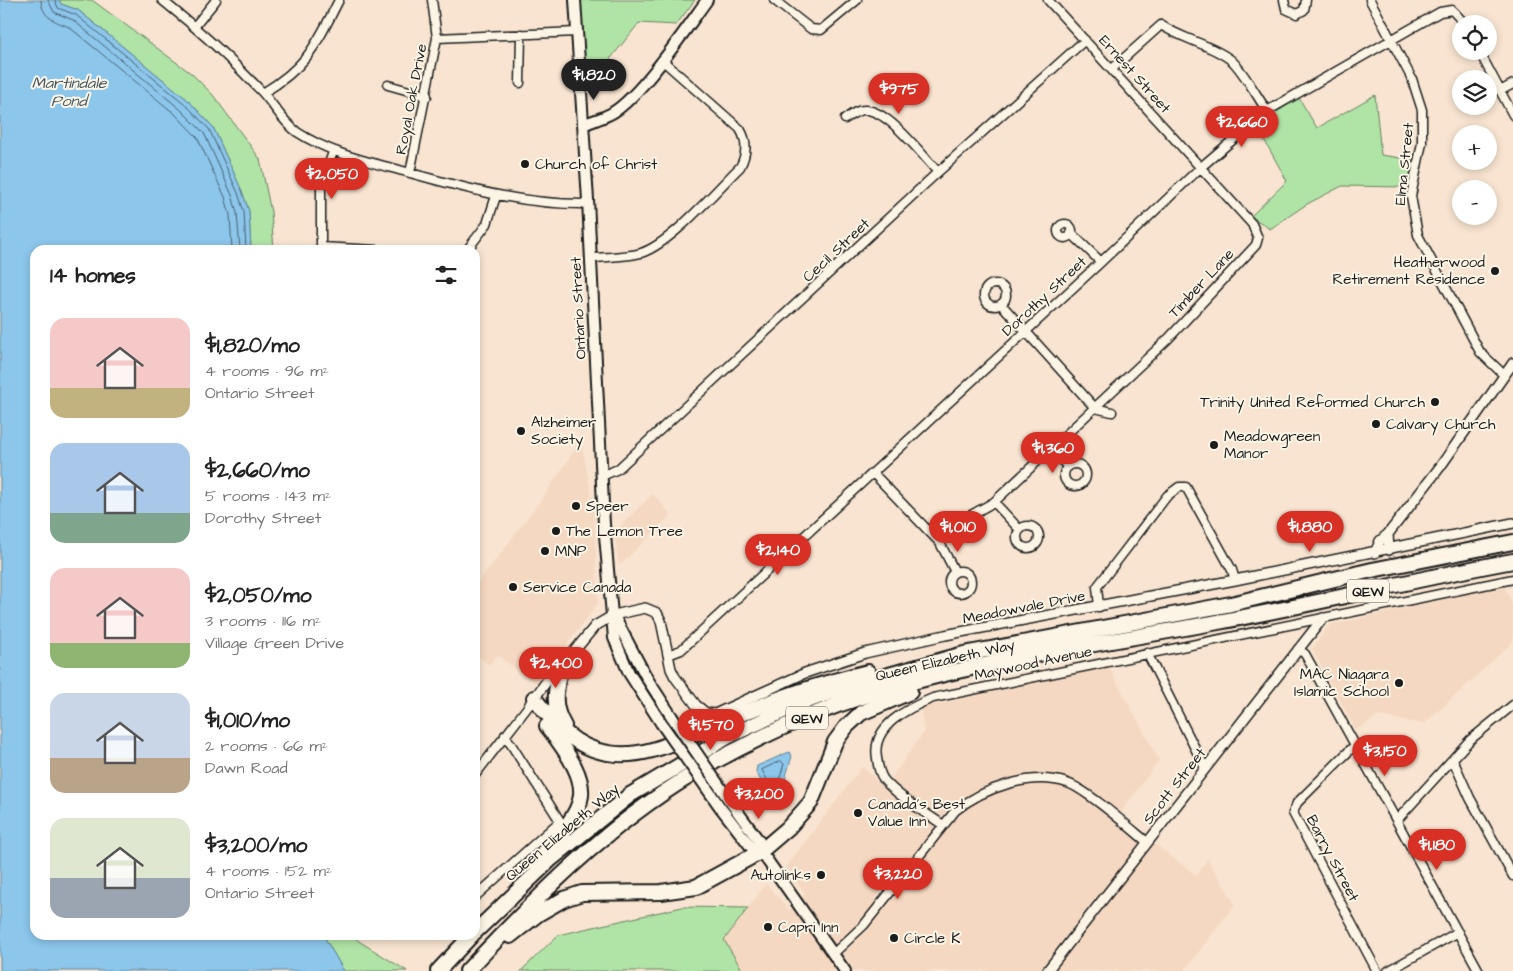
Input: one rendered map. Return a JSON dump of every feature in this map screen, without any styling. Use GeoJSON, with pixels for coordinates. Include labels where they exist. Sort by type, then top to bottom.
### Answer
{"type":"FeatureCollection","features":[{"type":"Feature","properties":{"kind":"highway","name":"Queen Elizabeth Way"},"geometry":{"type":"LineString","coordinates":[[480,928],[583,831],[630,795],[729,736],[801,703],[853,685],[964,654],[1231,604],[1372,570],[1513,542]]}},
{"type":"Feature","properties":{"kind":"highway","name":"Queen Elizabeth Way"},"geometry":{"type":"LineString","coordinates":[[467,971],[529,905],[576,860],[617,827],[692,775],[774,732],[866,696],[953,673],[1222,621],[1513,561]]}},
{"type":"Feature","properties":{"kind":"highway"},"geometry":{"type":"LineString","coordinates":[[471,971],[517,930],[538,914],[564,899],[582,894],[661,892],[696,887],[760,852],[788,828],[811,802],[835,742],[846,727],[861,713],[880,703],[929,685],[1222,621]]}},
{"type":"Feature","properties":{"kind":"highway"},"geometry":{"type":"LineString","coordinates":[[532,701],[561,730],[582,744],[607,753],[622,755],[645,752],[805,689],[888,666],[964,654]]}},
{"type":"Feature","properties":{"kind":"highway"},"geometry":{"type":"LineString","coordinates":[[561,666],[555,687],[555,706],[565,728],[582,744]]}},
{"type":"Feature","properties":{"kind":"highway"},"geometry":{"type":"LineString","coordinates":[[500,907],[526,872],[568,825],[578,810],[581,797],[579,773],[574,762],[532,701]]}},
{"type":"Feature","properties":{"kind":"highway","name":"Queen Elizabeth Way"},"geometry":{"type":"LineString","coordinates":[[438,971],[468,940]]}},
{"type":"Feature","properties":{"kind":"main road","name":"Ontario Street"},"geometry":{"type":"LineString","coordinates":[[575,0],[591,258],[604,524],[614,615],[614,638],[629,673],[720,807],[750,846],[760,852],[845,971]]}},
{"type":"Feature","properties":{"kind":"main road"},"geometry":{"type":"LineString","coordinates":[[583,125],[612,112],[625,102],[662,60],[707,0]]}},
{"type":"Feature","properties":{"kind":"main road","name":"Ontario Street"},"geometry":{"type":"LineString","coordinates":[[614,615],[648,680],[759,841],[760,852]]}},
{"type":"Feature","properties":{"kind":"street"},"geometry":{"type":"LineString","coordinates":[[162,0],[196,26],[263,93],[281,118],[296,131],[333,152],[496,196],[542,203],[588,204]]}},
{"type":"Feature","properties":{"kind":"street"},"geometry":{"type":"LineString","coordinates":[[196,26],[216,0]]}},
{"type":"Feature","properties":{"kind":"street"},"geometry":{"type":"LineString","coordinates":[[263,93],[286,80],[300,67],[316,46],[339,0]]}},
{"type":"Feature","properties":{"kind":"street","name":"Royal Oak Drive"},"geometry":{"type":"LineString","coordinates":[[410,173],[427,96],[436,38],[432,0]]}},
{"type":"Feature","properties":{"kind":"street"},"geometry":{"type":"LineString","coordinates":[[774,0],[811,29],[821,30],[857,0]]}},
{"type":"Feature","properties":{"kind":"street","name":"Ernest Street"},"geometry":{"type":"LineString","coordinates":[[1048,0],[1201,167]]}},
{"type":"Feature","properties":{"kind":"street"},"geometry":{"type":"LineString","coordinates":[[1284,0],[1286,9],[1297,14],[1304,10],[1306,0]]}},
{"type":"Feature","properties":{"kind":"street","name":"Elma Street"},"geometry":{"type":"LineString","coordinates":[[1370,0],[1412,79],[1422,110],[1422,143],[1411,196],[1418,235],[1480,352],[1504,375]]}},
{"type":"Feature","properties":{"kind":"street","name":"Dorothy Street"},"geometry":{"type":"LineString","coordinates":[[668,655],[681,650],[1101,262],[1201,167],[1267,111],[1440,12],[1452,10],[1457,15]]}},
{"type":"Feature","properties":{"kind":"street"},"geometry":{"type":"LineString","coordinates":[[1112,69],[1161,25],[1178,36],[1203,44],[1232,60],[1267,111]]}},
{"type":"Feature","properties":{"kind":"street"},"geometry":{"type":"LineString","coordinates":[[436,38],[577,32]]}},
{"type":"Feature","properties":{"kind":"street"},"geometry":{"type":"LineString","coordinates":[[520,83],[521,34]]}},
{"type":"Feature","properties":{"kind":"street","name":"Cecil Street"},"geometry":{"type":"LineString","coordinates":[[602,476],[618,470],[938,172],[1085,40]]}},
{"type":"Feature","properties":{"kind":"street"},"geometry":{"type":"LineString","coordinates":[[591,258],[640,253],[655,246],[672,234],[740,167],[744,160],[746,144],[740,129],[662,60]]}},
{"type":"Feature","properties":{"kind":"street"},"geometry":{"type":"LineString","coordinates":[[1484,60],[1513,115]]}},
{"type":"Feature","properties":{"kind":"street"},"geometry":{"type":"LineString","coordinates":[[388,84],[427,96]]}},
{"type":"Feature","properties":{"kind":"street"},"geometry":{"type":"LineString","coordinates":[[1500,90],[1513,84]]}},
{"type":"Feature","properties":{"kind":"street"},"geometry":{"type":"LineString","coordinates":[[845,119],[860,110],[882,114],[938,172]]}},
{"type":"Feature","properties":{"kind":"street"},"geometry":{"type":"LineString","coordinates":[[321,245],[321,186],[333,152]]}},
{"type":"Feature","properties":{"kind":"street","name":"Timber Lane"},"geometry":{"type":"LineString","coordinates":[[1095,408],[1168,339],[1256,245],[1258,238],[1252,224],[1201,167]]}},
{"type":"Feature","properties":{"kind":"street"},"geometry":{"type":"LineString","coordinates":[[471,245],[487,224],[496,196]]}},
{"type":"Feature","properties":{"kind":"street"},"geometry":{"type":"LineString","coordinates":[[1072,233],[1101,262]]}},
{"type":"Feature","properties":{"kind":"street"},"geometry":{"type":"LineString","coordinates":[[1001,304],[1095,408],[1112,412]]}},
{"type":"Feature","properties":{"kind":"street"},"geometry":{"type":"LineString","coordinates":[[1375,552],[1380,541],[1388,534],[1440,467],[1513,363]]}},
{"type":"Feature","properties":{"kind":"street"},"geometry":{"type":"LineString","coordinates":[[940,543],[964,518],[994,502],[1095,408]]}},
{"type":"Feature","properties":{"kind":"street"},"geometry":{"type":"LineString","coordinates":[[1051,449],[1068,467]]}},
{"type":"Feature","properties":{"kind":"street"},"geometry":{"type":"LineString","coordinates":[[873,473],[940,543],[955,572]]}},
{"type":"Feature","properties":{"kind":"street"},"geometry":{"type":"LineString","coordinates":[[1099,607],[1098,587],[1167,496],[1179,487],[1186,487],[1232,570],[1235,580]]}},
{"type":"Feature","properties":{"kind":"street"},"geometry":{"type":"LineString","coordinates":[[994,502],[1020,530]]}},
{"type":"Feature","properties":{"kind":"street","name":"Meadowvale Drive"},"geometry":{"type":"LineString","coordinates":[[614,615],[645,608],[657,613],[661,621],[671,669],[684,691],[706,713],[714,714],[805,673],[865,653],[945,635],[1389,550],[1513,523]]}},
{"type":"Feature","properties":{"kind":"street"},"geometry":{"type":"LineString","coordinates":[[1388,534],[1389,550]]}},
{"type":"Feature","properties":{"kind":"street","name":"Maywood Avenue"},"geometry":{"type":"LineString","coordinates":[[942,825],[895,790],[879,771],[876,754],[878,740],[892,721],[918,704],[933,698],[1147,653],[1513,579]]}},
{"type":"Feature","properties":{"kind":"street"},"geometry":{"type":"LineString","coordinates":[[480,768],[532,701],[595,626],[614,615]]}},
{"type":"Feature","properties":{"kind":"street","name":"Scott Street"},"geometry":{"type":"LineString","coordinates":[[1047,971],[1323,618]]}},
{"type":"Feature","properties":{"kind":"street"},"geometry":{"type":"LineString","coordinates":[[1298,649],[1305,654],[1479,971]]}},
{"type":"Feature","properties":{"kind":"street"},"geometry":{"type":"LineString","coordinates":[[1147,653],[1205,768]]}},
{"type":"Feature","properties":{"kind":"street"},"geometry":{"type":"LineString","coordinates":[[1397,820],[1470,740],[1513,705]]}},
{"type":"Feature","properties":{"kind":"street"},"geometry":{"type":"LineString","coordinates":[[480,893],[560,821],[505,735]]}},
{"type":"Feature","properties":{"kind":"street","name":"Barry Street"},"geometry":{"type":"LineString","coordinates":[[1354,746],[1297,803],[1294,813],[1378,971]]}},
{"type":"Feature","properties":{"kind":"street"},"geometry":{"type":"LineString","coordinates":[[1453,760],[1470,798],[1513,876]]}},
{"type":"Feature","properties":{"kind":"street"},"geometry":{"type":"LineString","coordinates":[[833,954],[864,925],[942,825],[970,799],[986,792],[1028,780],[1044,779],[1074,786],[1147,842]]}},
{"type":"Feature","properties":{"kind":"street"},"geometry":{"type":"LineString","coordinates":[[1388,971],[1458,932]]}},
{"type":"Feature","properties":{"kind":"shaded area"},"geometry":{"type":"Polygon","coordinates":[[[581,441],[594,509],[598,603],[537,684],[497,655],[489,665],[480,658],[480,580],[542,499],[581,441]]]}},
{"type":"Feature","properties":{"kind":"shaded area"},"geometry":{"type":"Polygon","coordinates":[[[653,494],[671,515],[619,566],[614,532],[653,494]]]}},
{"type":"Feature","properties":{"kind":"shaded area","name":"MAC Niagara Islamic School"},"geometry":{"type":"Polygon","coordinates":[[[1504,586],[1513,605],[1513,642],[1424,724],[1378,716],[1356,730],[1312,649],[1330,625],[1504,586]]]}},
{"type":"Feature","properties":{"kind":"shaded area"},"geometry":{"type":"Polygon","coordinates":[[[1108,666],[1159,760],[1118,816],[1197,876],[1207,859],[1235,904],[1184,971],[743,971],[741,969],[724,940],[766,884],[790,910],[805,894],[786,867],[862,767],[885,787],[924,732],[921,708],[1108,666]],[[890,881],[874,900],[885,908],[900,889],[890,881]]]}},
{"type":"Feature","properties":{"kind":"green space"},"geometry":{"type":"Polygon","coordinates":[[[59,0],[92,0],[192,74],[213,95],[260,159],[271,212],[274,245],[251,245],[249,211],[213,127],[188,100],[78,10],[61,4],[59,0]]]}},
{"type":"Feature","properties":{"kind":"green space"},"geometry":{"type":"Polygon","coordinates":[[[577,0],[695,0],[676,25],[639,23],[587,88],[577,0]]]}},
{"type":"Feature","properties":{"kind":"green space"},"geometry":{"type":"Polygon","coordinates":[[[1375,95],[1381,155],[1413,160],[1407,187],[1342,186],[1307,204],[1270,229],[1251,216],[1287,181],[1256,125],[1299,98],[1317,128],[1375,95]]]}},
{"type":"Feature","properties":{"kind":"green space"},"geometry":{"type":"Polygon","coordinates":[[[682,907],[748,908],[724,940],[743,971],[521,971],[558,935],[682,907]]]}},
{"type":"Feature","properties":{"kind":"green space"},"geometry":{"type":"Polygon","coordinates":[[[326,940],[357,940],[407,971],[344,971],[326,940]]]}},
{"type":"Feature","properties":{"kind":"water","name":"Martindale Pond"},"geometry":{"type":"Polygon","coordinates":[[[0,0],[59,0],[61,4],[78,10],[188,100],[213,127],[249,211],[251,245],[30,245],[30,940],[326,940],[344,971],[0,971],[0,0]]]}},
{"type":"Feature","properties":{"kind":"water"},"geometry":{"type":"Polygon","coordinates":[[[789,752],[792,756],[783,786],[772,800],[756,772],[757,766],[789,752]]]}},
{"type":"Feature","properties":{"kind":"place","name":"Church of Christ"},"geometry":{"type":"Point","coordinates":[525,164]}},
{"type":"Feature","properties":{"kind":"place","name":"Heatherwood Retirement Residence"},"geometry":{"type":"Point","coordinates":[1495,271]}},
{"type":"Feature","properties":{"kind":"place","name":"Trinity United Reformed Church"},"geometry":{"type":"Point","coordinates":[1435,402]}},
{"type":"Feature","properties":{"kind":"place","name":"Calvary Church"},"geometry":{"type":"Point","coordinates":[1376,424]}},
{"type":"Feature","properties":{"kind":"place","name":"Alzheimer Society"},"geometry":{"type":"Point","coordinates":[521,431]}},
{"type":"Feature","properties":{"kind":"place","name":"Meadowgreen Manor"},"geometry":{"type":"Point","coordinates":[1214,445]}},
{"type":"Feature","properties":{"kind":"place","name":"Speer"},"geometry":{"type":"Point","coordinates":[576,506]}},
{"type":"Feature","properties":{"kind":"place","name":"The Lemon Tree"},"geometry":{"type":"Point","coordinates":[556,531]}},
{"type":"Feature","properties":{"kind":"place","name":"MNP"},"geometry":{"type":"Point","coordinates":[545,551]}},
{"type":"Feature","properties":{"kind":"place","name":"Service Canada"},"geometry":{"type":"Point","coordinates":[513,587]}},
{"type":"Feature","properties":{"kind":"place","name":"MAC Niagara Islamic School"},"geometry":{"type":"Point","coordinates":[1399,683]}},
{"type":"Feature","properties":{"kind":"place","name":"Canada's Best Value Inn"},"geometry":{"type":"Point","coordinates":[858,813]}},
{"type":"Feature","properties":{"kind":"place","name":"Autolinks"},"geometry":{"type":"Point","coordinates":[821,875]}},
{"type":"Feature","properties":{"kind":"place","name":"Capri Inn"},"geometry":{"type":"Point","coordinates":[768,927]}},
{"type":"Feature","properties":{"kind":"place","name":"Circle K"},"geometry":{"type":"Point","coordinates":[894,938]}}]}
